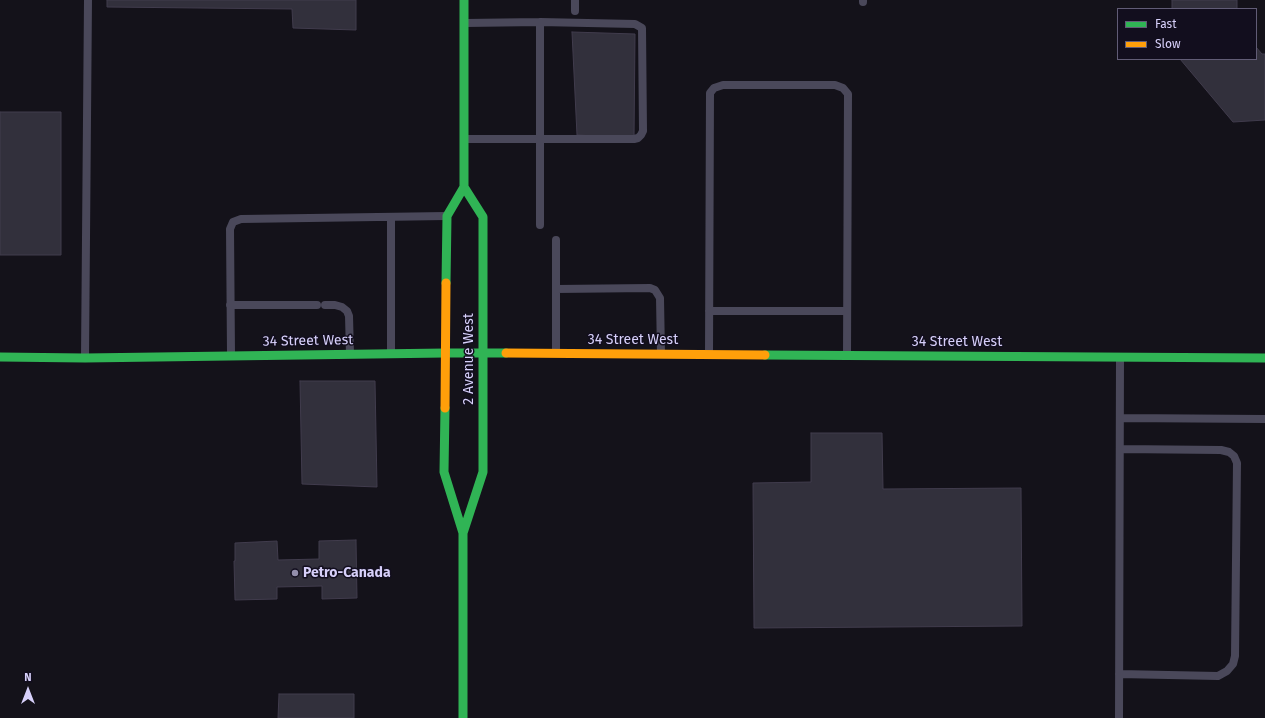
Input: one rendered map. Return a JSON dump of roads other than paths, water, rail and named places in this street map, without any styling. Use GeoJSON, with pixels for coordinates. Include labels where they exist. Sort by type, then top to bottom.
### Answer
{"type":"FeatureCollection","features":[{"type":"Feature","properties":{"kind":"main road"},"geometry":{"type":"LineString","coordinates":[[464,0],[464,187]]}},
{"type":"Feature","properties":{"kind":"main road","name":"2 Avenue West"},"geometry":{"type":"LineString","coordinates":[[463,533],[483,472],[483,217],[464,187],[447,216],[444,472],[463,533],[463,718]]}},
{"type":"Feature","properties":{"kind":"main road","name":"34 Street West"},"geometry":{"type":"LineString","coordinates":[[0,357],[85,358],[445,353],[1265,358]]}},
{"type":"Feature","properties":{"kind":"lane"},"geometry":{"type":"LineString","coordinates":[[85,358],[88,0]]}},
{"type":"Feature","properties":{"kind":"lane"},"geometry":{"type":"LineString","coordinates":[[575,0],[575,11]]}},
{"type":"Feature","properties":{"kind":"lane"},"geometry":{"type":"LineString","coordinates":[[464,23],[540,22],[635,24],[642,28],[643,75],[642,131],[638,138],[464,138]]}},
{"type":"Feature","properties":{"kind":"lane"},"geometry":{"type":"LineString","coordinates":[[540,22],[540,225]]}},
{"type":"Feature","properties":{"kind":"lane"},"geometry":{"type":"LineString","coordinates":[[709,354],[710,93],[714,88],[723,85],[835,85],[843,88],[848,94],[847,356]]}},
{"type":"Feature","properties":{"kind":"lane"},"geometry":{"type":"LineString","coordinates":[[231,356],[230,229],[233,222],[241,219],[447,216]]}},
{"type":"Feature","properties":{"kind":"lane"},"geometry":{"type":"LineString","coordinates":[[391,217],[391,353]]}},
{"type":"Feature","properties":{"kind":"lane"},"geometry":{"type":"LineString","coordinates":[[556,240],[556,354]]}},
{"type":"Feature","properties":{"kind":"lane"},"geometry":{"type":"LineString","coordinates":[[556,289],[650,288],[655,290],[660,298],[661,355]]}},
{"type":"Feature","properties":{"kind":"lane"},"geometry":{"type":"LineString","coordinates":[[230,305],[316,305]]}},
{"type":"Feature","properties":{"kind":"lane"},"geometry":{"type":"LineString","coordinates":[[326,305],[342,307],[350,316],[350,354]]}},
{"type":"Feature","properties":{"kind":"lane"},"geometry":{"type":"LineString","coordinates":[[709,311],[847,311]]}},
{"type":"Feature","properties":{"kind":"lane"},"geometry":{"type":"LineString","coordinates":[[1119,718],[1120,357]]}},
{"type":"Feature","properties":{"kind":"lane"},"geometry":{"type":"LineString","coordinates":[[1120,418],[1265,419]]}},
{"type":"Feature","properties":{"kind":"lane"},"geometry":{"type":"LineString","coordinates":[[1119,674],[1218,676],[1227,671],[1233,664],[1235,656],[1237,463],[1234,456],[1229,452],[1221,450],[1120,449]]}},
{"type":"Feature","properties":{"kind":"place","name":"Petro-Canada"},"geometry":{"type":"Point","coordinates":[295,573]}}]}
